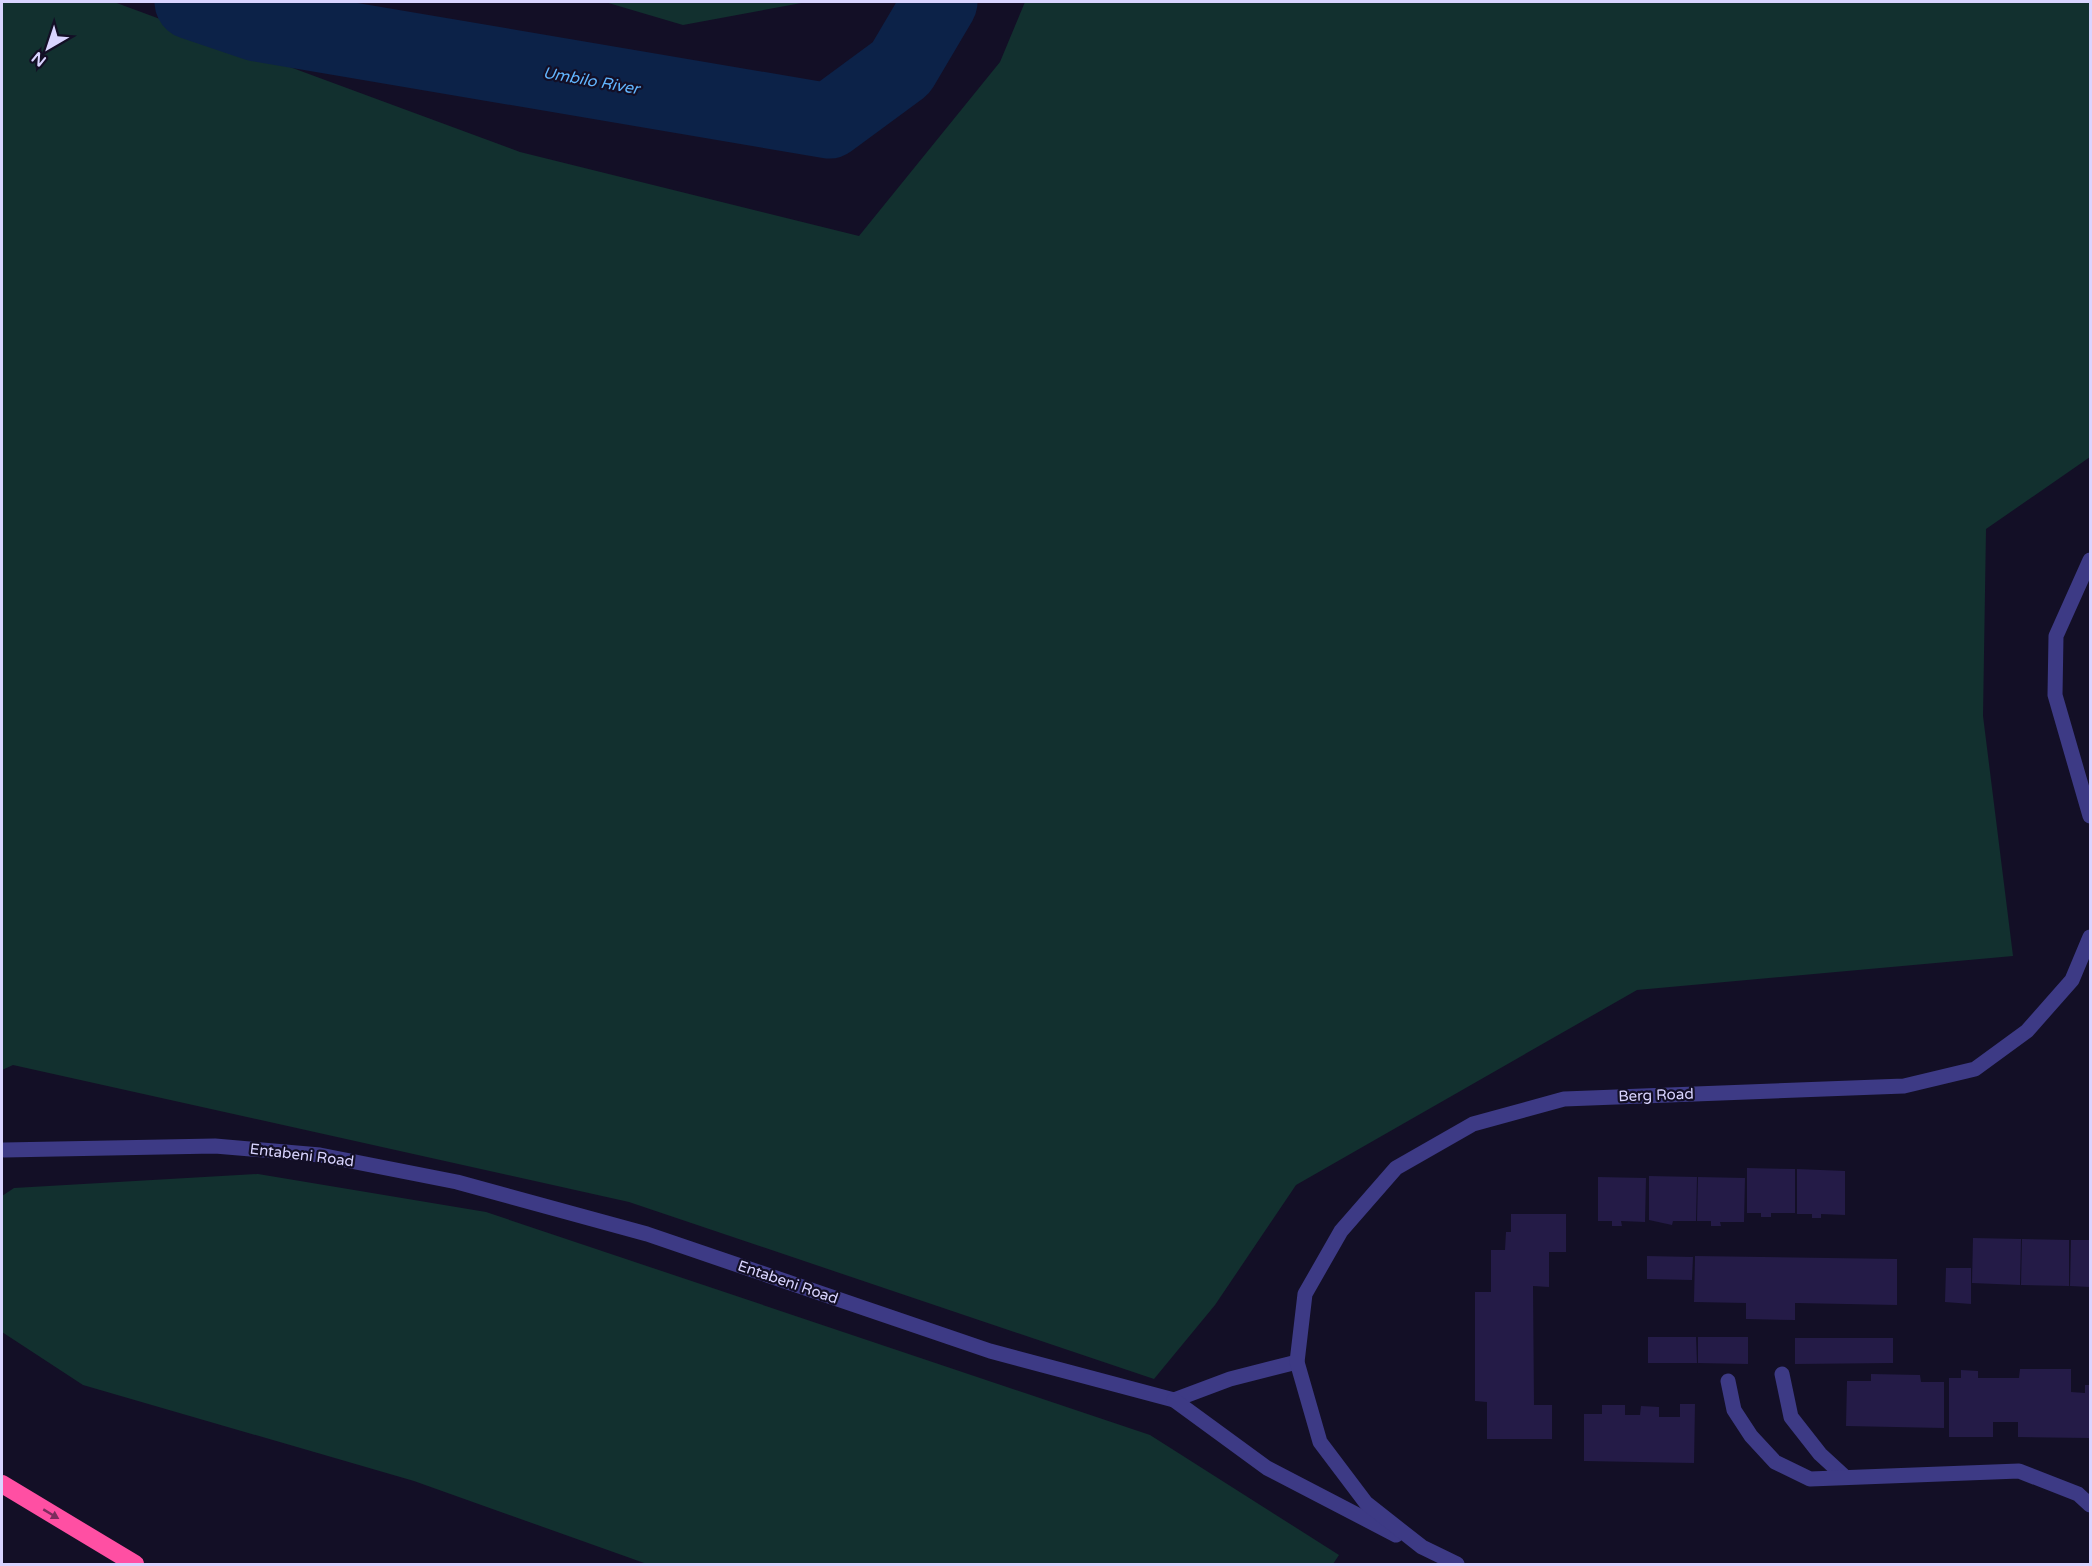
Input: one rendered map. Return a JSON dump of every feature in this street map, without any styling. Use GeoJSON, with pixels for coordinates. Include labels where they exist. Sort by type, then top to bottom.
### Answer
{"type":"FeatureCollection","features":[{"type":"Feature","properties":{"kind":"highway"},"geometry":{"type":"LineString","coordinates":[[2,1484],[135,1564]]}},
{"type":"Feature","properties":{"kind":"street"},"geometry":{"type":"LineString","coordinates":[[2091,560],[2056,636],[2055,695],[2091,816]]}},
{"type":"Feature","properties":{"kind":"street","name":"Berg Road"},"geometry":{"type":"LineString","coordinates":[[1297,1362],[1305,1294],[1341,1231],[1396,1168],[1473,1124],[1564,1099],[1904,1086],[1975,1069],[2027,1031],[2072,980],[2091,937]]}},
{"type":"Feature","properties":{"kind":"street","name":"Entabeni Road"},"geometry":{"type":"LineString","coordinates":[[4,1150],[215,1146],[320,1155],[457,1182],[647,1234],[990,1351],[1174,1400]]}},
{"type":"Feature","properties":{"kind":"street"},"geometry":{"type":"LineString","coordinates":[[1174,1400],[1230,1379],[1297,1362],[1320,1442],[1366,1503],[1422,1547]]}},
{"type":"Feature","properties":{"kind":"street"},"geometry":{"type":"LineString","coordinates":[[1782,1374],[1791,1418],[1820,1454],[1845,1478]]}},
{"type":"Feature","properties":{"kind":"street"},"geometry":{"type":"LineString","coordinates":[[1728,1381],[1734,1410],[1751,1436],[1775,1462],[1810,1479],[2019,1471],[2078,1494],[2091,1505]]}},
{"type":"Feature","properties":{"kind":"street"},"geometry":{"type":"LineString","coordinates":[[1174,1400],[1267,1468],[1457,1564]]}},
{"type":"Feature","properties":{"kind":"green space"},"geometry":{"type":"Polygon","coordinates":[[[2,2],[114,2],[520,152],[859,236],[1000,62],[1025,2],[2090,2],[2090,457],[1986,529],[1983,716],[2013,956],[1637,990],[1296,1185],[1215,1305],[1154,1379],[629,1202],[13,1065],[2,1070],[2,2]]]}},
{"type":"Feature","properties":{"kind":"green space"},"geometry":{"type":"Polygon","coordinates":[[[605,2],[807,2],[683,25],[605,2]]]}},
{"type":"Feature","properties":{"kind":"green space"},"geometry":{"type":"Polygon","coordinates":[[[258,1174],[486,1212],[1150,1435],[1339,1555],[1333,1564],[647,1564],[414,1481],[83,1385],[2,1332],[2,1196],[14,1188],[258,1174]]]}},
{"type":"Feature","properties":{"kind":"building"},"geometry":{"type":"Polygon","coordinates":[[[1747,1168],[1795,1169],[1795,1213],[1771,1213],[1771,1217],[1761,1217],[1761,1213],[1747,1213],[1747,1168]]]}},
{"type":"Feature","properties":{"kind":"building"},"geometry":{"type":"Polygon","coordinates":[[[1797,1169],[1845,1171],[1845,1215],[1821,1214],[1821,1218],[1812,1218],[1812,1214],[1797,1214],[1797,1169]]]}},
{"type":"Feature","properties":{"kind":"building"},"geometry":{"type":"Polygon","coordinates":[[[1649,1176],[1697,1177],[1696,1221],[1673,1221],[1672,1225],[1649,1220],[1649,1176]]]}},
{"type":"Feature","properties":{"kind":"building"},"geometry":{"type":"Polygon","coordinates":[[[1598,1177],[1646,1178],[1645,1222],[1621,1221],[1622,1226],[1612,1226],[1612,1221],[1598,1221],[1598,1177]]]}},
{"type":"Feature","properties":{"kind":"building"},"geometry":{"type":"Polygon","coordinates":[[[1698,1177],[1745,1178],[1744,1222],[1720,1222],[1721,1226],[1711,1226],[1711,1221],[1697,1221],[1698,1177]]]}},
{"type":"Feature","properties":{"kind":"building"},"geometry":{"type":"Polygon","coordinates":[[[1511,1214],[1566,1214],[1566,1252],[1549,1252],[1549,1287],[1533,1286],[1534,1405],[1552,1405],[1552,1439],[1487,1439],[1487,1402],[1475,1401],[1475,1292],[1491,1292],[1491,1250],[1505,1250],[1506,1232],[1511,1232],[1511,1214]]]}},
{"type":"Feature","properties":{"kind":"building"},"geometry":{"type":"Polygon","coordinates":[[[1973,1238],[2021,1239],[2020,1285],[1972,1283],[1973,1238]]]}},
{"type":"Feature","properties":{"kind":"building"},"geometry":{"type":"Polygon","coordinates":[[[2022,1239],[2069,1240],[2069,1286],[2021,1285],[2022,1239]]]}},
{"type":"Feature","properties":{"kind":"building"},"geometry":{"type":"Polygon","coordinates":[[[2071,1240],[2090,1240],[2090,1287],[2070,1286],[2071,1240]]]}},
{"type":"Feature","properties":{"kind":"building"},"geometry":{"type":"Polygon","coordinates":[[[1647,1256],[1693,1257],[1692,1280],[1647,1279],[1647,1256]]]}},
{"type":"Feature","properties":{"kind":"building"},"geometry":{"type":"Polygon","coordinates":[[[1695,1256],[1897,1259],[1897,1305],[1795,1303],[1795,1320],[1746,1319],[1746,1303],[1694,1302],[1695,1256]]]}},
{"type":"Feature","properties":{"kind":"building"},"geometry":{"type":"Polygon","coordinates":[[[1946,1268],[1971,1268],[1971,1304],[1945,1302],[1946,1268]]]}},
{"type":"Feature","properties":{"kind":"building"},"geometry":{"type":"Polygon","coordinates":[[[1648,1337],[1696,1337],[1697,1363],[1648,1363],[1648,1337]]]}},
{"type":"Feature","properties":{"kind":"building"},"geometry":{"type":"Polygon","coordinates":[[[1698,1337],[1748,1337],[1748,1364],[1698,1363],[1698,1337]]]}},
{"type":"Feature","properties":{"kind":"building"},"geometry":{"type":"Polygon","coordinates":[[[1795,1338],[1893,1338],[1893,1363],[1795,1364],[1795,1338]]]}},
{"type":"Feature","properties":{"kind":"building"},"geometry":{"type":"Polygon","coordinates":[[[2020,1369],[2071,1369],[2071,1392],[2085,1393],[2085,1385],[2090,1385],[2090,1438],[2018,1437],[2018,1422],[1993,1422],[1993,1437],[1949,1437],[1949,1378],[1961,1378],[1961,1370],[1978,1371],[1978,1378],[2019,1378],[2020,1369]]]}},
{"type":"Feature","properties":{"kind":"building"},"geometry":{"type":"Polygon","coordinates":[[[1871,1374],[1920,1375],[1921,1382],[1944,1382],[1944,1428],[1846,1426],[1847,1381],[1871,1381],[1871,1374]]]}},
{"type":"Feature","properties":{"kind":"building"},"geometry":{"type":"Polygon","coordinates":[[[1680,1404],[1695,1404],[1694,1463],[1584,1461],[1584,1414],[1602,1414],[1602,1405],[1625,1405],[1625,1415],[1640,1415],[1641,1406],[1659,1407],[1659,1417],[1680,1417],[1680,1404]]]}},
{"type":"Feature","properties":{"kind":"waterway","name":"Umbilo River"},"geometry":{"type":"LineString","coordinates":[[192,2],[257,24],[829,121],[901,68],[940,2]]}}]}
